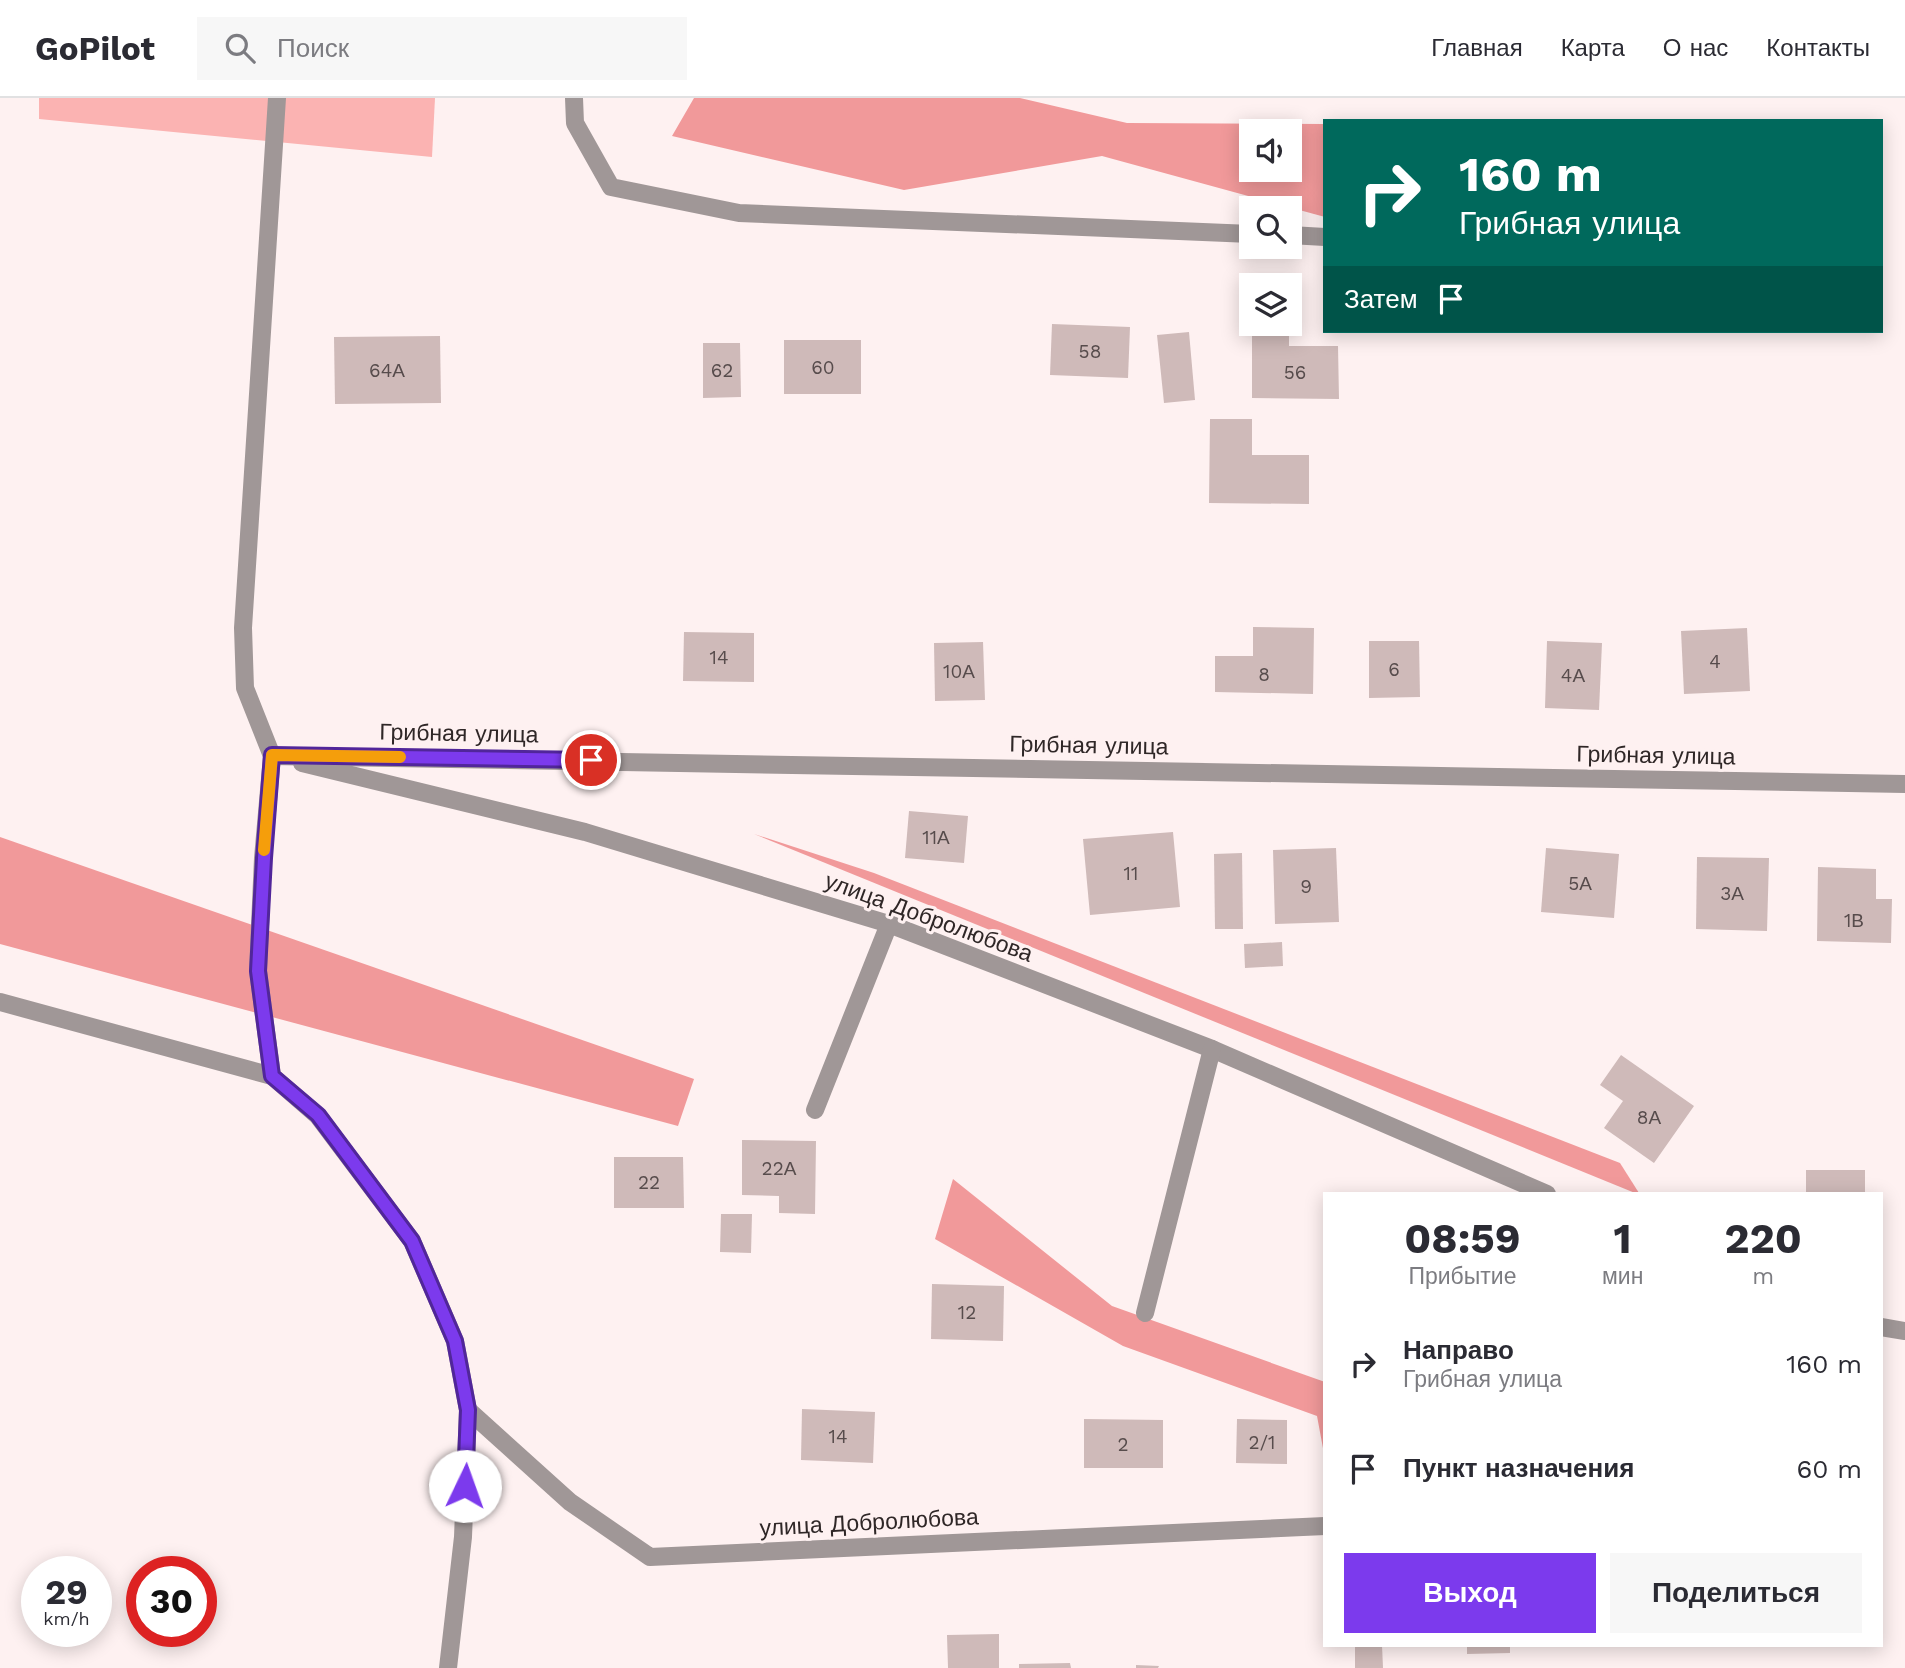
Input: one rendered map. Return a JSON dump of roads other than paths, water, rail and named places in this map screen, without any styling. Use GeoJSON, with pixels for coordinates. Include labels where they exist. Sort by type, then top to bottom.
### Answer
{"type":"FeatureCollection","features":[{"type":"Feature","properties":{"kind":"street"},"geometry":{"type":"LineString","coordinates":[[272,1076],[258,971],[272,755],[245,688],[243,628],[277,98]]}},
{"type":"Feature","properties":{"kind":"street"},"geometry":{"type":"LineString","coordinates":[[574,98],[575,123],[611,187],[739,213],[1239,234]]}},
{"type":"Feature","properties":{"kind":"street"},"geometry":{"type":"LineString","coordinates":[[1302,236],[1323,237]]}},
{"type":"Feature","properties":{"kind":"street","name":"Грибная улица"},"geometry":{"type":"LineString","coordinates":[[272,755],[1905,784]]}},
{"type":"Feature","properties":{"kind":"street","name":"улица Добролюбова"},"geometry":{"type":"LineString","coordinates":[[272,755],[585,832],[889,924],[1212,1049],[1541,1192]]}},
{"type":"Feature","properties":{"kind":"street"},"geometry":{"type":"LineString","coordinates":[[815,1110],[889,924]]}},
{"type":"Feature","properties":{"kind":"street"},"geometry":{"type":"LineString","coordinates":[[0,1002],[272,1076],[318,1115],[412,1241],[455,1341],[468,1410],[463,1537],[449,1668]]}},
{"type":"Feature","properties":{"kind":"street"},"geometry":{"type":"LineString","coordinates":[[1145,1313],[1212,1049]]}},
{"type":"Feature","properties":{"kind":"street"},"geometry":{"type":"LineString","coordinates":[[1883,1326],[1905,1331]]}},
{"type":"Feature","properties":{"kind":"street","name":"улица Добролюбова"},"geometry":{"type":"LineString","coordinates":[[468,1410],[570,1502],[650,1557],[1323,1527]]}}]}
